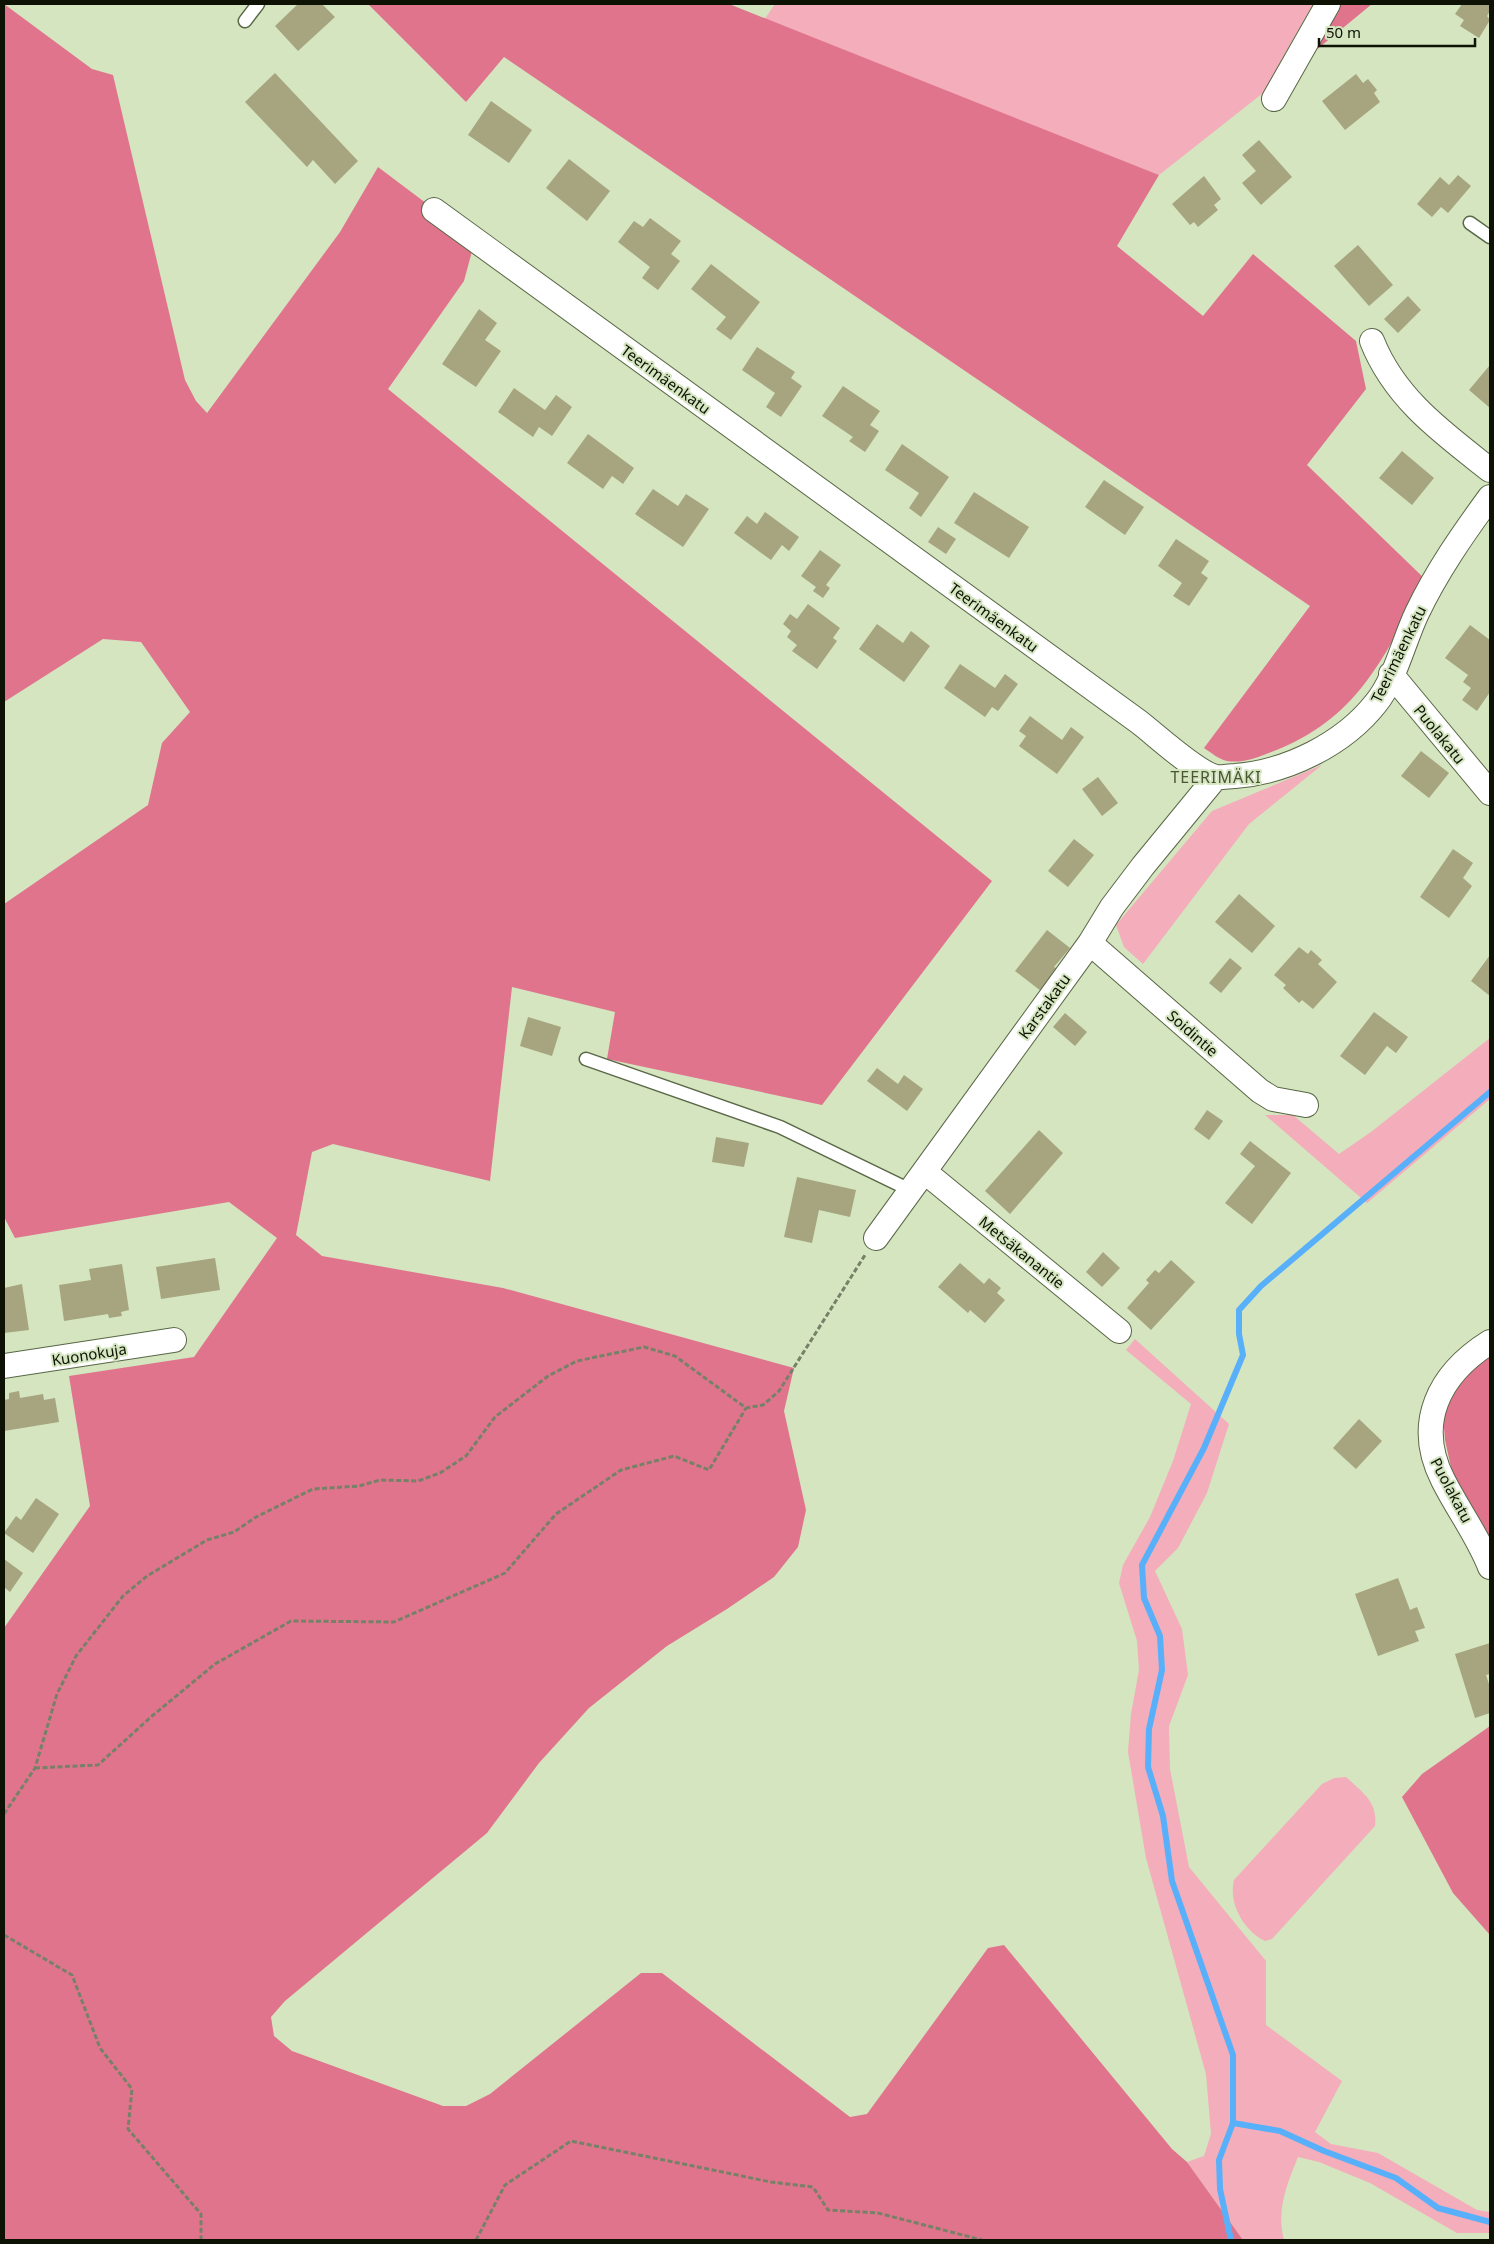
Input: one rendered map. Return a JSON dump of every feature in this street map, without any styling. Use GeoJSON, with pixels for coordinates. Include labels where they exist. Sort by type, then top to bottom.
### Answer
{"type":"FeatureCollection","features":[{"type":"Feature","properties":{"kind":"street"},"geometry":{"type":"LineString","coordinates":[[1274,99],[1328,4]]}},
{"type":"Feature","properties":{"kind":"street","name":"Teerimäenkatu"},"geometry":{"type":"LineString","coordinates":[[434,210],[1139,722],[1198,768],[1216,777],[1255,774],[1312,753],[1338,739],[1359,722],[1378,701],[1433,581],[1450,552],[1490,497]]}},
{"type":"Feature","properties":{"kind":"street"},"geometry":{"type":"LineString","coordinates":[[1372,341],[1391,379],[1417,409],[1449,438],[1490,470]]}},
{"type":"Feature","properties":{"kind":"street","name":"Puolakatu"},"geometry":{"type":"LineString","coordinates":[[1391,674],[1490,793]]}},
{"type":"Feature","properties":{"kind":"street","name":"Karstakatu"},"geometry":{"type":"LineString","coordinates":[[876,1238],[1090,943],[1112,907],[1216,777]]}},
{"type":"Feature","properties":{"kind":"street","name":"Soidintie"},"geometry":{"type":"LineString","coordinates":[[1090,943],[1260,1091],[1273,1099],[1306,1105]]}},
{"type":"Feature","properties":{"kind":"street","name":"Metsäkanantie"},"geometry":{"type":"LineString","coordinates":[[925,1172],[1119,1331]]}},
{"type":"Feature","properties":{"kind":"street","name":"Kuonokuja"},"geometry":{"type":"LineString","coordinates":[[4,1366],[174,1340]]}},
{"type":"Feature","properties":{"kind":"street","name":"Puolakatu"},"geometry":{"type":"LineString","coordinates":[[1490,1342],[1448,1378],[1436,1400],[1432,1427],[1432,1454],[1443,1480],[1468,1520],[1490,1568]]}},
{"type":"Feature","properties":{"kind":"lane"},"geometry":{"type":"LineString","coordinates":[[245,22],[258,4]]}},
{"type":"Feature","properties":{"kind":"lane"},"geometry":{"type":"LineString","coordinates":[[1470,223],[1490,237]]}},
{"type":"Feature","properties":{"kind":"lane"},"geometry":{"type":"LineString","coordinates":[[586,1058],[780,1127],[910,1190]]}},
{"type":"Feature","properties":{"kind":"path"},"geometry":{"type":"LineString","coordinates":[[35,1768],[98,1765],[152,1716],[215,1664],[292,1621],[394,1622],[505,1573],[556,1514],[621,1470],[674,1456],[709,1470],[746,1408],[763,1404],[779,1392],[876,1238]]}},
{"type":"Feature","properties":{"kind":"path"},"geometry":{"type":"LineString","coordinates":[[4,1814],[35,1768],[57,1694],[76,1656],[123,1596],[147,1576],[207,1540],[234,1532],[256,1517],[313,1490],[359,1486],[380,1480],[418,1481],[440,1473],[466,1456],[495,1418],[548,1376],[577,1360],[644,1347],[675,1356],[746,1408]]}},
{"type":"Feature","properties":{"kind":"path"},"geometry":{"type":"LineString","coordinates":[[4,1934],[72,1974],[100,2048],[132,2089],[128,2129],[201,2214],[201,2240]]}},
{"type":"Feature","properties":{"kind":"path"},"geometry":{"type":"LineString","coordinates":[[476,2240],[505,2185],[571,2141],[771,2182],[813,2187],[828,2210],[878,2213],[982,2240]]}},
{"type":"Feature","properties":{"kind":"shaded area"},"geometry":{"type":"Polygon","coordinates":[[[4,4],[92,69],[113,75],[185,380],[196,401],[207,413],[340,232],[378,167],[475,240],[464,281],[388,389],[992,881],[822,1105],[607,1059],[615,1012],[512,987],[490,1181],[333,1144],[312,1152],[296,1235],[322,1256],[503,1288],[794,1368],[784,1411],[806,1510],[798,1547],[774,1577],[667,1646],[589,1708],[539,1763],[487,1833],[285,2001],[271,2017],[274,2036],[292,2051],[443,2106],[466,2106],[490,2094],[641,1973],[662,1973],[850,2117],[867,2114],[988,1948],[1004,1945],[1172,2149],[1187,2162],[1243,2240],[4,2240],[4,1628],[90,1506],[69,1376],[194,1357],[277,1238],[229,1202],[15,1238],[4,1217],[4,904],[148,805],[162,743],[190,712],[141,642],[103,639],[4,702],[4,4]]]}},
{"type":"Feature","properties":{"kind":"shaded area"},"geometry":{"type":"Polygon","coordinates":[[[368,4],[729,4],[1159,175],[1117,246],[1203,316],[1253,254],[1356,341],[1366,389],[1307,465],[1427,581],[1383,657],[1351,700],[1308,735],[1279,749],[1247,760],[1234,762],[1215,756],[1204,748],[1310,606],[504,57],[466,102],[368,4]]]}},
{"type":"Feature","properties":{"kind":"shaded area"},"geometry":{"type":"Polygon","coordinates":[[[775,4],[1313,4],[1263,93],[1159,175],[764,20],[775,4]]]}},
{"type":"Feature","properties":{"kind":"shaded area"},"geometry":{"type":"Polygon","coordinates":[[[1340,4],[1372,4],[1315,51],[1340,4]]]}},
{"type":"Feature","properties":{"kind":"shaded area"},"geometry":{"type":"Polygon","coordinates":[[[1322,765],[1249,824],[1143,964],[1124,947],[1116,925],[1212,811],[1322,765]]]}},
{"type":"Feature","properties":{"kind":"shaded area"},"geometry":{"type":"Polygon","coordinates":[[[1490,1038],[1490,1099],[1367,1203],[1265,1115],[1293,1115],[1339,1154],[1371,1132],[1490,1038]]]}},
{"type":"Feature","properties":{"kind":"shaded area"},"geometry":{"type":"Polygon","coordinates":[[[1135,1339],[1229,1424],[1207,1493],[1178,1548],[1155,1571],[1182,1629],[1188,1675],[1169,1726],[1170,1769],[1189,1867],[1266,1961],[1266,2025],[1342,2081],[1315,2132],[1331,2144],[1378,2153],[1477,2210],[1490,2212],[1490,2233],[1457,2233],[1370,2183],[1319,2162],[1298,2157],[1287,2187],[1282,2208],[1281,2218],[1284,2240],[1243,2240],[1187,2162],[1204,2156],[1211,2134],[1206,2074],[1146,1858],[1128,1752],[1131,1714],[1139,1670],[1137,1641],[1119,1583],[1123,1565],[1150,1517],[1173,1461],[1191,1404],[1126,1350],[1135,1339]]]}},
{"type":"Feature","properties":{"kind":"shaded area"},"geometry":{"type":"Polygon","coordinates":[[[1490,1356],[1490,1546],[1476,1514],[1452,1472],[1445,1440],[1443,1414],[1460,1381],[1490,1356]]]}},
{"type":"Feature","properties":{"kind":"shaded area"},"geometry":{"type":"Polygon","coordinates":[[[1490,1726],[1490,1935],[1453,1893],[1402,1797],[1422,1774],[1490,1726]]]}},
{"type":"Feature","properties":{"kind":"shaded area"},"geometry":{"type":"Polygon","coordinates":[[[1346,1777],[1372,1804],[1375,1826],[1272,1939],[1265,1941],[1250,1930],[1239,1915],[1233,1898],[1234,1880],[1322,1784],[1334,1778],[1346,1777]]]}},
{"type":"Feature","properties":{"kind":"building"},"geometry":{"type":"Polygon","coordinates":[[[298,4],[322,4],[335,17],[298,51],[275,26],[298,4]]]}},
{"type":"Feature","properties":{"kind":"building"},"geometry":{"type":"Polygon","coordinates":[[[1462,4],[1490,4],[1490,11],[1487,16],[1490,20],[1479,38],[1460,26],[1464,20],[1455,14],[1462,4]]]}},
{"type":"Feature","properties":{"kind":"building"},"geometry":{"type":"Polygon","coordinates":[[[275,73],[358,161],[335,184],[313,160],[307,167],[245,102],[275,73]]]}},
{"type":"Feature","properties":{"kind":"building"},"geometry":{"type":"Polygon","coordinates":[[[1356,74],[1363,83],[1368,79],[1377,90],[1374,93],[1380,102],[1345,130],[1322,101],[1356,74]]]}},
{"type":"Feature","properties":{"kind":"building"},"geometry":{"type":"Polygon","coordinates":[[[491,101],[532,130],[509,163],[468,135],[491,101]]]}},
{"type":"Feature","properties":{"kind":"building"},"geometry":{"type":"Polygon","coordinates":[[[1259,140],[1292,177],[1261,205],[1242,183],[1256,171],[1242,155],[1259,140]]]}},
{"type":"Feature","properties":{"kind":"building"},"geometry":{"type":"Polygon","coordinates":[[[569,159],[610,191],[587,221],[546,188],[569,159]]]}},
{"type":"Feature","properties":{"kind":"building"},"geometry":{"type":"Polygon","coordinates":[[[1458,175],[1471,186],[1448,213],[1441,207],[1432,217],[1417,204],[1440,177],[1449,185],[1458,175]]]}},
{"type":"Feature","properties":{"kind":"building"},"geometry":{"type":"Polygon","coordinates":[[[1204,176],[1221,199],[1214,205],[1218,210],[1198,227],[1194,222],[1190,225],[1172,204],[1204,176]]]}},
{"type":"Feature","properties":{"kind":"building"},"geometry":{"type":"Polygon","coordinates":[[[650,218],[681,241],[671,254],[680,261],[658,290],[642,278],[650,267],[618,242],[634,221],[643,227],[650,218]]]}},
{"type":"Feature","properties":{"kind":"building"},"geometry":{"type":"Polygon","coordinates":[[[1358,245],[1393,285],[1369,306],[1334,266],[1358,245]]]}},
{"type":"Feature","properties":{"kind":"building"},"geometry":{"type":"Polygon","coordinates":[[[711,264],[760,302],[731,340],[716,329],[726,317],[691,289],[711,264]]]}},
{"type":"Feature","properties":{"kind":"building"},"geometry":{"type":"Polygon","coordinates":[[[1408,296],[1421,310],[1398,333],[1384,319],[1408,296]]]}},
{"type":"Feature","properties":{"kind":"building"},"geometry":{"type":"Polygon","coordinates":[[[479,309],[497,323],[485,340],[501,351],[476,387],[442,364],[479,309]]]}},
{"type":"Feature","properties":{"kind":"building"},"geometry":{"type":"Polygon","coordinates":[[[757,347],[795,372],[791,378],[802,386],[781,417],[766,407],[775,393],[742,370],[757,347]]]}},
{"type":"Feature","properties":{"kind":"building"},"geometry":{"type":"Polygon","coordinates":[[[1490,365],[1490,408],[1469,390],[1490,365]]]}},
{"type":"Feature","properties":{"kind":"building"},"geometry":{"type":"Polygon","coordinates":[[[843,386],[880,411],[870,425],[879,431],[865,452],[849,441],[853,437],[822,416],[843,386]]]}},
{"type":"Feature","properties":{"kind":"building"},"geometry":{"type":"Polygon","coordinates":[[[514,388],[545,410],[556,395],[572,407],[552,436],[539,427],[533,437],[498,412],[514,388]]]}},
{"type":"Feature","properties":{"kind":"building"},"geometry":{"type":"Polygon","coordinates":[[[588,434],[634,468],[623,484],[612,476],[603,489],[567,463],[588,434]]]}},
{"type":"Feature","properties":{"kind":"building"},"geometry":{"type":"Polygon","coordinates":[[[902,444],[949,477],[921,517],[909,508],[919,493],[885,470],[902,444]]]}},
{"type":"Feature","properties":{"kind":"building"},"geometry":{"type":"Polygon","coordinates":[[[1402,451],[1434,478],[1412,505],[1379,478],[1402,451]]]}},
{"type":"Feature","properties":{"kind":"building"},"geometry":{"type":"Polygon","coordinates":[[[1104,480],[1144,507],[1125,535],[1085,507],[1104,480]]]}},
{"type":"Feature","properties":{"kind":"building"},"geometry":{"type":"Polygon","coordinates":[[[653,489],[678,506],[686,494],[709,509],[683,547],[635,514],[653,489]]]}},
{"type":"Feature","properties":{"kind":"building"},"geometry":{"type":"Polygon","coordinates":[[[974,492],[1029,527],[1009,558],[954,523],[974,492]]]}},
{"type":"Feature","properties":{"kind":"building"},"geometry":{"type":"Polygon","coordinates":[[[765,512],[799,537],[789,551],[782,545],[771,560],[734,533],[747,516],[757,524],[765,512]]]}},
{"type":"Feature","properties":{"kind":"building"},"geometry":{"type":"Polygon","coordinates":[[[938,527],[956,539],[946,554],[928,542],[938,527]]]}},
{"type":"Feature","properties":{"kind":"building"},"geometry":{"type":"Polygon","coordinates":[[[1176,539],[1209,561],[1201,573],[1208,578],[1189,606],[1173,596],[1182,583],[1158,566],[1176,539]]]}},
{"type":"Feature","properties":{"kind":"building"},"geometry":{"type":"Polygon","coordinates":[[[820,550],[841,565],[826,585],[830,588],[823,598],[813,591],[816,587],[801,576],[820,550]]]}},
{"type":"Feature","properties":{"kind":"building"},"geometry":{"type":"Polygon","coordinates":[[[808,604],[840,628],[833,638],[837,641],[817,669],[792,651],[797,645],[787,637],[791,631],[783,624],[790,614],[797,619],[808,604]]]}},
{"type":"Feature","properties":{"kind":"building"},"geometry":{"type":"Polygon","coordinates":[[[877,624],[903,643],[911,631],[930,646],[904,682],[859,649],[877,624]]]}},
{"type":"Feature","properties":{"kind":"building"},"geometry":{"type":"Polygon","coordinates":[[[1470,625],[1490,640],[1490,692],[1477,711],[1462,700],[1471,688],[1463,682],[1468,675],[1445,658],[1470,625]]]}},
{"type":"Feature","properties":{"kind":"building"},"geometry":{"type":"Polygon","coordinates":[[[960,664],[995,688],[1005,674],[1018,684],[998,711],[992,707],[985,717],[944,688],[960,664]]]}},
{"type":"Feature","properties":{"kind":"building"},"geometry":{"type":"Polygon","coordinates":[[[1030,716],[1062,740],[1071,727],[1084,737],[1057,774],[1019,746],[1026,736],[1019,731],[1030,716]]]}},
{"type":"Feature","properties":{"kind":"building"},"geometry":{"type":"Polygon","coordinates":[[[1421,751],[1449,773],[1429,798],[1401,776],[1421,751]]]}},
{"type":"Feature","properties":{"kind":"building"},"geometry":{"type":"Polygon","coordinates":[[[1098,777],[1118,803],[1102,816],[1082,789],[1098,777]]]}},
{"type":"Feature","properties":{"kind":"building"},"geometry":{"type":"Polygon","coordinates":[[[1074,839],[1094,855],[1068,887],[1048,871],[1074,839]]]}},
{"type":"Feature","properties":{"kind":"building"},"geometry":{"type":"Polygon","coordinates":[[[1453,849],[1473,863],[1463,878],[1472,886],[1449,918],[1420,897],[1453,849]]]}},
{"type":"Feature","properties":{"kind":"building"},"geometry":{"type":"Polygon","coordinates":[[[1239,894],[1275,926],[1252,953],[1215,922],[1239,894]]]}},
{"type":"Feature","properties":{"kind":"building"},"geometry":{"type":"Polygon","coordinates":[[[1047,930],[1070,948],[1054,967],[1058,969],[1041,991],[1015,971],[1047,930]]]}},
{"type":"Feature","properties":{"kind":"building"},"geometry":{"type":"Polygon","coordinates":[[[1299,947],[1308,954],[1311,950],[1322,960],[1318,964],[1337,982],[1313,1009],[1302,1000],[1299,1003],[1283,988],[1286,985],[1274,975],[1299,947]]]}},
{"type":"Feature","properties":{"kind":"building"},"geometry":{"type":"Polygon","coordinates":[[[1490,955],[1490,996],[1471,981],[1490,955]]]}},
{"type":"Feature","properties":{"kind":"building"},"geometry":{"type":"Polygon","coordinates":[[[1230,958],[1242,968],[1221,993],[1209,983],[1230,958]]]}},
{"type":"Feature","properties":{"kind":"building"},"geometry":{"type":"Polygon","coordinates":[[[1374,1012],[1408,1037],[1396,1053],[1387,1046],[1365,1075],[1340,1056],[1374,1012]]]}},
{"type":"Feature","properties":{"kind":"building"},"geometry":{"type":"Polygon","coordinates":[[[1065,1013],[1087,1032],[1075,1046],[1053,1027],[1065,1013]]]}},
{"type":"Feature","properties":{"kind":"building"},"geometry":{"type":"Polygon","coordinates":[[[528,1017],[561,1027],[552,1056],[520,1046],[528,1017]]]}},
{"type":"Feature","properties":{"kind":"building"},"geometry":{"type":"Polygon","coordinates":[[[877,1068],[898,1084],[904,1075],[923,1089],[907,1111],[867,1081],[877,1068]]]}},
{"type":"Feature","properties":{"kind":"building"},"geometry":{"type":"Polygon","coordinates":[[[1207,1110],[1223,1121],[1209,1140],[1194,1129],[1207,1110]]]}},
{"type":"Feature","properties":{"kind":"building"},"geometry":{"type":"Polygon","coordinates":[[[1039,1130],[1063,1153],[1010,1214],[985,1191],[1039,1130]]]}},
{"type":"Feature","properties":{"kind":"building"},"geometry":{"type":"Polygon","coordinates":[[[716,1137],[749,1143],[744,1167],[712,1162],[716,1137]]]}},
{"type":"Feature","properties":{"kind":"building"},"geometry":{"type":"Polygon","coordinates":[[[1250,1141],[1291,1173],[1252,1224],[1225,1203],[1255,1166],[1240,1154],[1250,1141]]]}},
{"type":"Feature","properties":{"kind":"building"},"geometry":{"type":"Polygon","coordinates":[[[797,1177],[856,1190],[850,1217],[819,1210],[812,1243],[784,1237],[797,1177]]]}},
{"type":"Feature","properties":{"kind":"building"},"geometry":{"type":"Polygon","coordinates":[[[1103,1252],[1120,1268],[1102,1287],[1086,1272],[1103,1252]]]}},
{"type":"Feature","properties":{"kind":"building"},"geometry":{"type":"Polygon","coordinates":[[[215,1258],[220,1290],[161,1299],[156,1267],[215,1258]]]}},
{"type":"Feature","properties":{"kind":"building"},"geometry":{"type":"Polygon","coordinates":[[[1171,1260],[1195,1282],[1151,1330],[1127,1308],[1149,1283],[1146,1280],[1155,1270],[1159,1273],[1171,1260]]]}},
{"type":"Feature","properties":{"kind":"building"},"geometry":{"type":"Polygon","coordinates":[[[960,1263],[984,1284],[989,1278],[1001,1288],[997,1293],[1005,1300],[985,1323],[970,1310],[968,1313],[938,1287],[960,1263]]]}},
{"type":"Feature","properties":{"kind":"building"},"geometry":{"type":"Polygon","coordinates":[[[122,1264],[129,1310],[121,1312],[122,1316],[109,1318],[108,1314],[64,1321],[59,1285],[91,1280],[89,1269],[122,1264]]]}},
{"type":"Feature","properties":{"kind":"building"},"geometry":{"type":"Polygon","coordinates":[[[22,1284],[29,1330],[4,1333],[4,1288],[22,1284]]]}},
{"type":"Feature","properties":{"kind":"building"},"geometry":{"type":"Polygon","coordinates":[[[19,1391],[20,1398],[43,1394],[44,1400],[55,1398],[59,1422],[4,1431],[4,1400],[9,1399],[9,1393],[19,1391]]]}},
{"type":"Feature","properties":{"kind":"building"},"geometry":{"type":"Polygon","coordinates":[[[1359,1419],[1382,1441],[1356,1469],[1333,1448],[1359,1419]]]}},
{"type":"Feature","properties":{"kind":"building"},"geometry":{"type":"Polygon","coordinates":[[[36,1498],[59,1514],[33,1553],[4,1533],[16,1516],[21,1520],[36,1498]]]}},
{"type":"Feature","properties":{"kind":"building"},"geometry":{"type":"Polygon","coordinates":[[[4,1559],[23,1573],[10,1592],[5,1588],[4,1590],[4,1559]]]}},
{"type":"Feature","properties":{"kind":"building"},"geometry":{"type":"Polygon","coordinates":[[[1398,1578],[1410,1610],[1417,1607],[1425,1628],[1415,1631],[1419,1641],[1378,1656],[1355,1594],[1398,1578]]]}},
{"type":"Feature","properties":{"kind":"building"},"geometry":{"type":"Polygon","coordinates":[[[1490,1643],[1490,1674],[1486,1675],[1490,1687],[1490,1713],[1475,1718],[1455,1654],[1490,1643]]]}},
{"type":"Feature","properties":{"kind":"waterway"},"geometry":{"type":"LineString","coordinates":[[1231,2240],[1220,2189],[1219,2160],[1233,2123],[1233,2055],[1172,1881],[1163,1816],[1148,1767],[1149,1729],[1162,1670],[1160,1636],[1144,1598],[1142,1565],[1204,1448],[1243,1355],[1239,1334],[1239,1310],[1261,1286],[1490,1092]]}},
{"type":"Feature","properties":{"kind":"waterway"},"geometry":{"type":"LineString","coordinates":[[1233,2123],[1280,2131],[1324,2151],[1396,2178],[1438,2208],[1490,2222]]}},
{"type":"Feature","properties":{"kind":"district","name":"TEERIMÄKI"},"geometry":{"type":"Point","coordinates":[1216,777]}}]}
